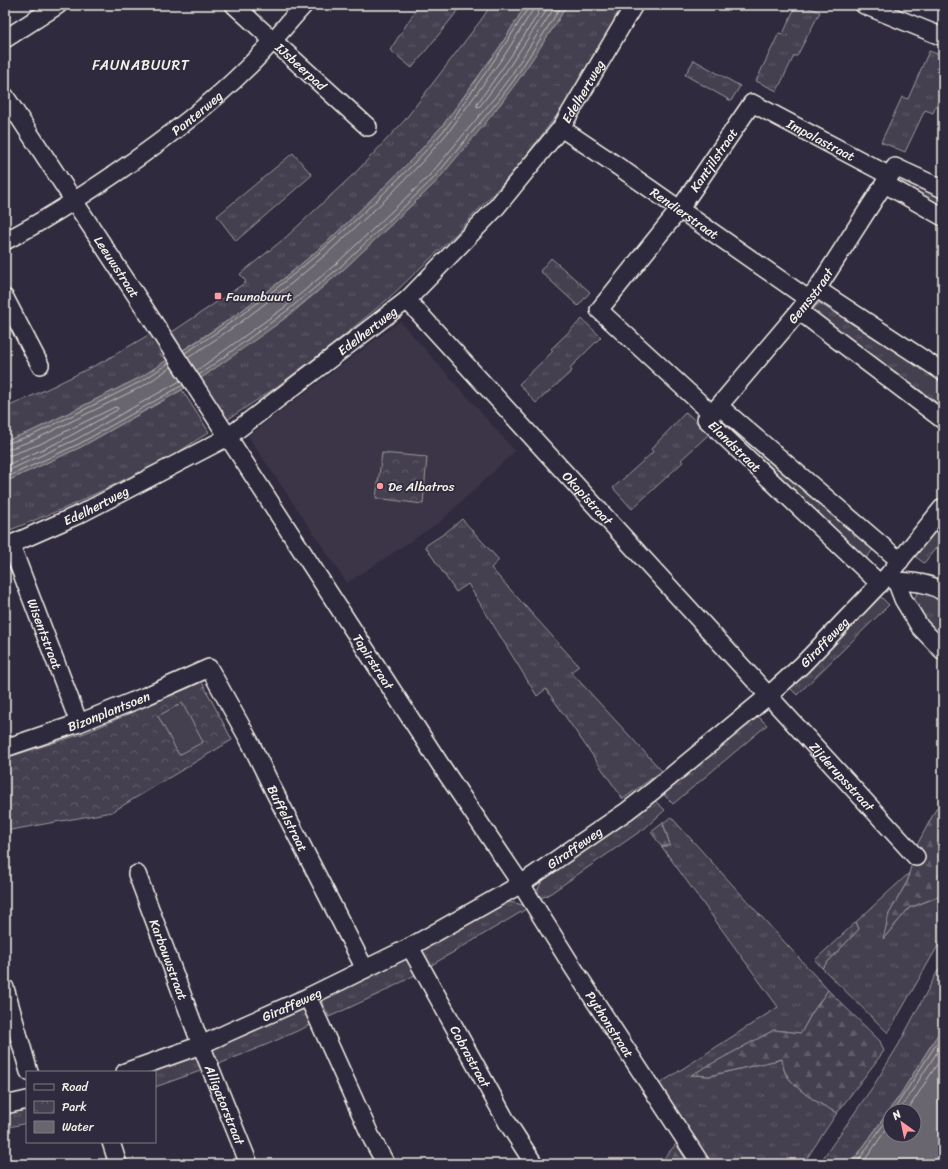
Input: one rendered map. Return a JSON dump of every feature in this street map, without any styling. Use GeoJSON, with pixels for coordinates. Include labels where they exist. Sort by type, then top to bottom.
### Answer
{"type":"FeatureCollection","features":[{"type":"Feature","properties":{"kind":"street"},"geometry":{"type":"LineString","coordinates":[[5,39],[58,5]]}},
{"type":"Feature","properties":{"kind":"street","name":"IJsbeerpad"},"geometry":{"type":"LineString","coordinates":[[234,5],[368,127]]}},
{"type":"Feature","properties":{"kind":"street","name":"Panterweg"},"geometry":{"type":"LineString","coordinates":[[5,241],[37,225],[74,202],[159,143],[223,91],[248,68],[304,5]]}},
{"type":"Feature","properties":{"kind":"street","name":"Edelhertweg"},"geometry":{"type":"LineString","coordinates":[[8,546],[80,514],[228,437],[407,300],[495,209],[561,128],[634,5]]}},
{"type":"Feature","properties":{"kind":"street"},"geometry":{"type":"LineString","coordinates":[[864,5],[943,37]]}},
{"type":"Feature","properties":{"kind":"street","name":"Leeuwstraat"},"geometry":{"type":"LineString","coordinates":[[5,96],[228,437]]}},
{"type":"Feature","properties":{"kind":"street","name":"Impalastraat"},"geometry":{"type":"LineString","coordinates":[[752,103],[890,175],[943,217]]}},
{"type":"Feature","properties":{"kind":"street","name":"Kantjilstraat"},"geometry":{"type":"LineString","coordinates":[[599,310],[679,210],[752,103]]}},
{"type":"Feature","properties":{"kind":"street","name":"Rendierstraat"},"geometry":{"type":"LineString","coordinates":[[561,128],[808,300],[943,420]]}},
{"type":"Feature","properties":{"kind":"street","name":"Impalastraat"},"geometry":{"type":"LineString","coordinates":[[890,175],[943,189]]}},
{"type":"Feature","properties":{"kind":"street","name":"Gemsstraat"},"geometry":{"type":"LineString","coordinates":[[716,410],[808,300],[890,175]]}},
{"type":"Feature","properties":{"kind":"street"},"geometry":{"type":"LineString","coordinates":[[5,298],[40,365]]}},
{"type":"Feature","properties":{"kind":"street","name":"Okapistraat"},"geometry":{"type":"LineString","coordinates":[[407,300],[768,696]]}},
{"type":"Feature","properties":{"kind":"street","name":"Rendierstraat"},"geometry":{"type":"LineString","coordinates":[[808,300],[943,372]]}},
{"type":"Feature","properties":{"kind":"street","name":"Elandstraat"},"geometry":{"type":"LineString","coordinates":[[599,310],[716,410],[900,561]]}},
{"type":"Feature","properties":{"kind":"street","name":"Elandstraat"},"geometry":{"type":"LineString","coordinates":[[716,410],[706,419],[888,580]]}},
{"type":"Feature","properties":{"kind":"street","name":"Tapirstraat"},"geometry":{"type":"LineString","coordinates":[[228,437],[440,764],[520,884]]}},
{"type":"Feature","properties":{"kind":"street","name":"Giraffeweg"},"geometry":{"type":"LineString","coordinates":[[128,1071],[201,1045],[308,997],[410,947],[520,884],[627,811],[768,696],[802,665],[888,580],[900,561],[943,507]]}},
{"type":"Feature","properties":{"kind":"street","name":"Wisentstraat"},"geometry":{"type":"LineString","coordinates":[[8,546],[79,723]]}},
{"type":"Feature","properties":{"kind":"street"},"geometry":{"type":"LineString","coordinates":[[888,580],[916,582],[936,587],[943,592]]}},
{"type":"Feature","properties":{"kind":"street"},"geometry":{"type":"LineString","coordinates":[[888,580],[903,599],[920,627],[943,651]]}},
{"type":"Feature","properties":{"kind":"street","name":"Bizonplantsoen"},"geometry":{"type":"LineString","coordinates":[[5,748],[79,723],[146,696],[209,668]]}},
{"type":"Feature","properties":{"kind":"street","name":"Buffelstraat"},"geometry":{"type":"LineString","coordinates":[[209,668],[249,740],[365,969]]}},
{"type":"Feature","properties":{"kind":"street","name":"Zijderupsstraat"},"geometry":{"type":"LineString","coordinates":[[768,696],[916,857]]}},
{"type":"Feature","properties":{"kind":"street","name":"Karbouwstraat"},"geometry":{"type":"LineString","coordinates":[[137,874],[201,1045]]}},
{"type":"Feature","properties":{"kind":"street","name":"Pythonstraat"},"geometry":{"type":"LineString","coordinates":[[520,884],[701,1164]]}},
{"type":"Feature","properties":{"kind":"street","name":"Cobrastraat"},"geometry":{"type":"LineString","coordinates":[[410,947],[507,1122],[534,1164]]}},
{"type":"Feature","properties":{"kind":"street"},"geometry":{"type":"LineString","coordinates":[[5,988],[29,1071]]}},
{"type":"Feature","properties":{"kind":"street"},"geometry":{"type":"LineString","coordinates":[[308,997],[372,1139],[386,1164]]}},
{"type":"Feature","properties":{"kind":"street","name":"Alligatorstraat"},"geometry":{"type":"LineString","coordinates":[[201,1045],[249,1164]]}},
{"type":"Feature","properties":{"kind":"street"},"geometry":{"type":"LineString","coordinates":[[5,1105],[26,1100]]}},
{"type":"Feature","properties":{"kind":"street"},"geometry":{"type":"LineString","coordinates":[[111,1143],[118,1164]]}},
{"type":"Feature","properties":{"kind":"shaded area","name":"De Albatros"},"geometry":{"type":"Polygon","coordinates":[[[400,321],[515,451],[440,522],[347,583],[248,436],[400,321]]]}},
{"type":"Feature","properties":{"kind":"green space"},"geometry":{"type":"Polygon","coordinates":[[[419,5],[461,5],[412,68],[390,50],[419,5]]]}},
{"type":"Feature","properties":{"kind":"green space"},"geometry":{"type":"Polygon","coordinates":[[[491,5],[526,5],[499,48],[443,125],[415,156],[325,244],[287,276],[236,315],[183,350],[172,332],[246,282],[240,274],[285,238],[356,172],[404,121],[491,5]]]}},
{"type":"Feature","properties":{"kind":"green space"},"geometry":{"type":"Polygon","coordinates":[[[567,5],[626,5],[608,37],[565,104],[518,167],[456,234],[388,299],[331,346],[275,388],[224,422],[197,381],[291,314],[343,270],[436,182],[502,102],[567,5]]]}},
{"type":"Feature","properties":{"kind":"green space"},"geometry":{"type":"Polygon","coordinates":[[[796,5],[801,5],[820,12],[797,56],[794,56],[777,91],[756,81],[779,33],[783,34],[796,5]]]}},
{"type":"Feature","properties":{"kind":"green space"},"geometry":{"type":"Polygon","coordinates":[[[929,51],[943,56],[943,91],[933,113],[925,110],[905,152],[881,142],[902,97],[908,99],[929,51]]]}},
{"type":"Feature","properties":{"kind":"green space"},"geometry":{"type":"Polygon","coordinates":[[[694,60],[740,86],[731,101],[685,75],[694,60]]]}},
{"type":"Feature","properties":{"kind":"green space"},"geometry":{"type":"Polygon","coordinates":[[[293,153],[312,175],[236,241],[217,216],[293,153]]]}},
{"type":"Feature","properties":{"kind":"green space"},"geometry":{"type":"Polygon","coordinates":[[[904,180],[943,198],[943,207],[902,183],[904,180]]]}},
{"type":"Feature","properties":{"kind":"green space"},"geometry":{"type":"Polygon","coordinates":[[[551,258],[590,292],[578,306],[540,271],[551,258]]]}},
{"type":"Feature","properties":{"kind":"green space"},"geometry":{"type":"Polygon","coordinates":[[[819,303],[943,382],[943,407],[812,311],[819,303]]]}},
{"type":"Feature","properties":{"kind":"green space"},"geometry":{"type":"Polygon","coordinates":[[[582,319],[601,337],[570,368],[572,371],[536,403],[519,384],[553,351],[551,349],[582,319]]]}},
{"type":"Feature","properties":{"kind":"green space"},"geometry":{"type":"Polygon","coordinates":[[[150,334],[160,350],[159,353],[167,360],[141,377],[32,431],[5,441],[5,408],[104,361],[150,334]]]}},
{"type":"Feature","properties":{"kind":"green space"},"geometry":{"type":"Polygon","coordinates":[[[182,390],[209,432],[171,457],[70,506],[5,532],[5,482],[81,447],[182,390]]]}},
{"type":"Feature","properties":{"kind":"green space"},"geometry":{"type":"Polygon","coordinates":[[[686,412],[709,434],[681,460],[683,462],[632,509],[613,488],[653,452],[651,449],[686,412]]]}},
{"type":"Feature","properties":{"kind":"green space"},"geometry":{"type":"Polygon","coordinates":[[[724,418],[875,547],[864,561],[718,423],[724,418]]]}},
{"type":"Feature","properties":{"kind":"green space"},"geometry":{"type":"Polygon","coordinates":[[[382,453],[427,457],[423,504],[376,498],[382,453]]]}},
{"type":"Feature","properties":{"kind":"green space"},"geometry":{"type":"Polygon","coordinates":[[[462,519],[499,560],[491,568],[579,666],[571,672],[662,771],[623,799],[546,689],[537,696],[468,584],[456,592],[425,546],[445,533],[462,519]]]}},
{"type":"Feature","properties":{"kind":"green space"},"geometry":{"type":"Polygon","coordinates":[[[943,519],[943,539],[924,563],[913,555],[943,519]]]}},
{"type":"Feature","properties":{"kind":"green space"},"geometry":{"type":"Polygon","coordinates":[[[922,591],[943,600],[943,637],[934,629],[916,604],[914,598],[922,591]]]}},
{"type":"Feature","properties":{"kind":"green space"},"geometry":{"type":"Polygon","coordinates":[[[880,596],[889,605],[797,695],[789,687],[880,596]]]}},
{"type":"Feature","properties":{"kind":"green space"},"geometry":{"type":"Polygon","coordinates":[[[202,682],[232,740],[112,812],[5,831],[5,758],[85,733],[202,682]]]}},
{"type":"Feature","properties":{"kind":"green space"},"geometry":{"type":"Polygon","coordinates":[[[182,703],[203,742],[179,755],[158,716],[182,703]]]}},
{"type":"Feature","properties":{"kind":"green space"},"geometry":{"type":"Polygon","coordinates":[[[757,715],[767,725],[673,804],[662,793],[757,715]]]}},
{"type":"Feature","properties":{"kind":"green space"},"geometry":{"type":"Polygon","coordinates":[[[943,796],[943,903],[937,897],[909,908],[883,939],[889,914],[908,880],[918,843],[943,796]]]}},
{"type":"Feature","properties":{"kind":"green space"},"geometry":{"type":"Polygon","coordinates":[[[654,800],[665,810],[645,828],[551,893],[538,900],[538,889],[544,877],[654,800]]]}},
{"type":"Feature","properties":{"kind":"green space"},"geometry":{"type":"Polygon","coordinates":[[[671,817],[828,990],[812,1013],[801,1033],[774,1030],[692,1075],[709,1076],[782,1059],[787,1075],[798,1088],[811,1098],[837,1113],[803,1164],[711,1164],[659,1084],[778,1007],[662,847],[670,845],[663,823],[671,817]]]}},
{"type":"Feature","properties":{"kind":"green space"},"geometry":{"type":"Polygon","coordinates":[[[663,823],[670,845],[662,847],[651,832],[663,823]]]}},
{"type":"Feature","properties":{"kind":"green space"},"geometry":{"type":"Polygon","coordinates":[[[909,873],[908,880],[889,914],[884,938],[909,908],[938,897],[943,903],[943,937],[888,1033],[822,968],[859,929],[856,922],[909,873]]]}},
{"type":"Feature","properties":{"kind":"green space"},"geometry":{"type":"Polygon","coordinates":[[[502,901],[515,903],[528,908],[430,966],[421,948],[502,901]]]}},
{"type":"Feature","properties":{"kind":"green space"},"geometry":{"type":"Polygon","coordinates":[[[856,922],[859,929],[822,968],[815,960],[856,922]]]}},
{"type":"Feature","properties":{"kind":"green space"},"geometry":{"type":"Polygon","coordinates":[[[409,954],[419,973],[381,993],[329,1017],[320,998],[409,954]]]}},
{"type":"Feature","properties":{"kind":"green space"},"geometry":{"type":"Polygon","coordinates":[[[943,961],[942,1028],[894,1103],[882,1103],[882,1120],[851,1164],[819,1164],[874,1085],[899,1044],[943,961]]]}},
{"type":"Feature","properties":{"kind":"green space"},"geometry":{"type":"Polygon","coordinates":[[[828,990],[880,1041],[884,1051],[837,1113],[811,1098],[798,1088],[787,1075],[782,1059],[709,1076],[691,1075],[774,1030],[801,1033],[812,1013],[828,990]]]}},
{"type":"Feature","properties":{"kind":"green space"},"geometry":{"type":"Polygon","coordinates":[[[307,1005],[315,1023],[214,1066],[208,1048],[307,1005]]]}},
{"type":"Feature","properties":{"kind":"green space"},"geometry":{"type":"Polygon","coordinates":[[[200,1052],[206,1069],[156,1087],[156,1071],[145,1071],[200,1052]]]}},
{"type":"Feature","properties":{"kind":"green space"},"geometry":{"type":"Polygon","coordinates":[[[26,1106],[26,1123],[5,1128],[5,1112],[26,1106]]]}},
{"type":"Feature","properties":{"kind":"green space"},"geometry":{"type":"Polygon","coordinates":[[[676,1144],[689,1164],[659,1164],[676,1144]]]}},
{"type":"Feature","properties":{"kind":"water"},"geometry":{"type":"Polygon","coordinates":[[[526,5],[567,5],[517,82],[484,125],[436,182],[343,270],[276,325],[197,381],[81,447],[5,482],[5,441],[32,431],[141,377],[236,315],[287,276],[325,244],[415,156],[443,125],[499,48],[526,5]]]}},
{"type":"Feature","properties":{"kind":"water"},"geometry":{"type":"Polygon","coordinates":[[[943,1026],[943,1164],[851,1164],[882,1120],[882,1143],[922,1143],[922,1103],[894,1103],[943,1026]]]}},
{"type":"Feature","properties":{"kind":"place","name":"Faunabuurt"},"geometry":{"type":"Point","coordinates":[218,296]}},
{"type":"Feature","properties":{"kind":"place","name":"De Albatros"},"geometry":{"type":"Point","coordinates":[380,486]}},
{"type":"Feature","properties":{"kind":"district","name":"FAUNABUURT"},"geometry":{"type":"Point","coordinates":[141,65]}}]}
